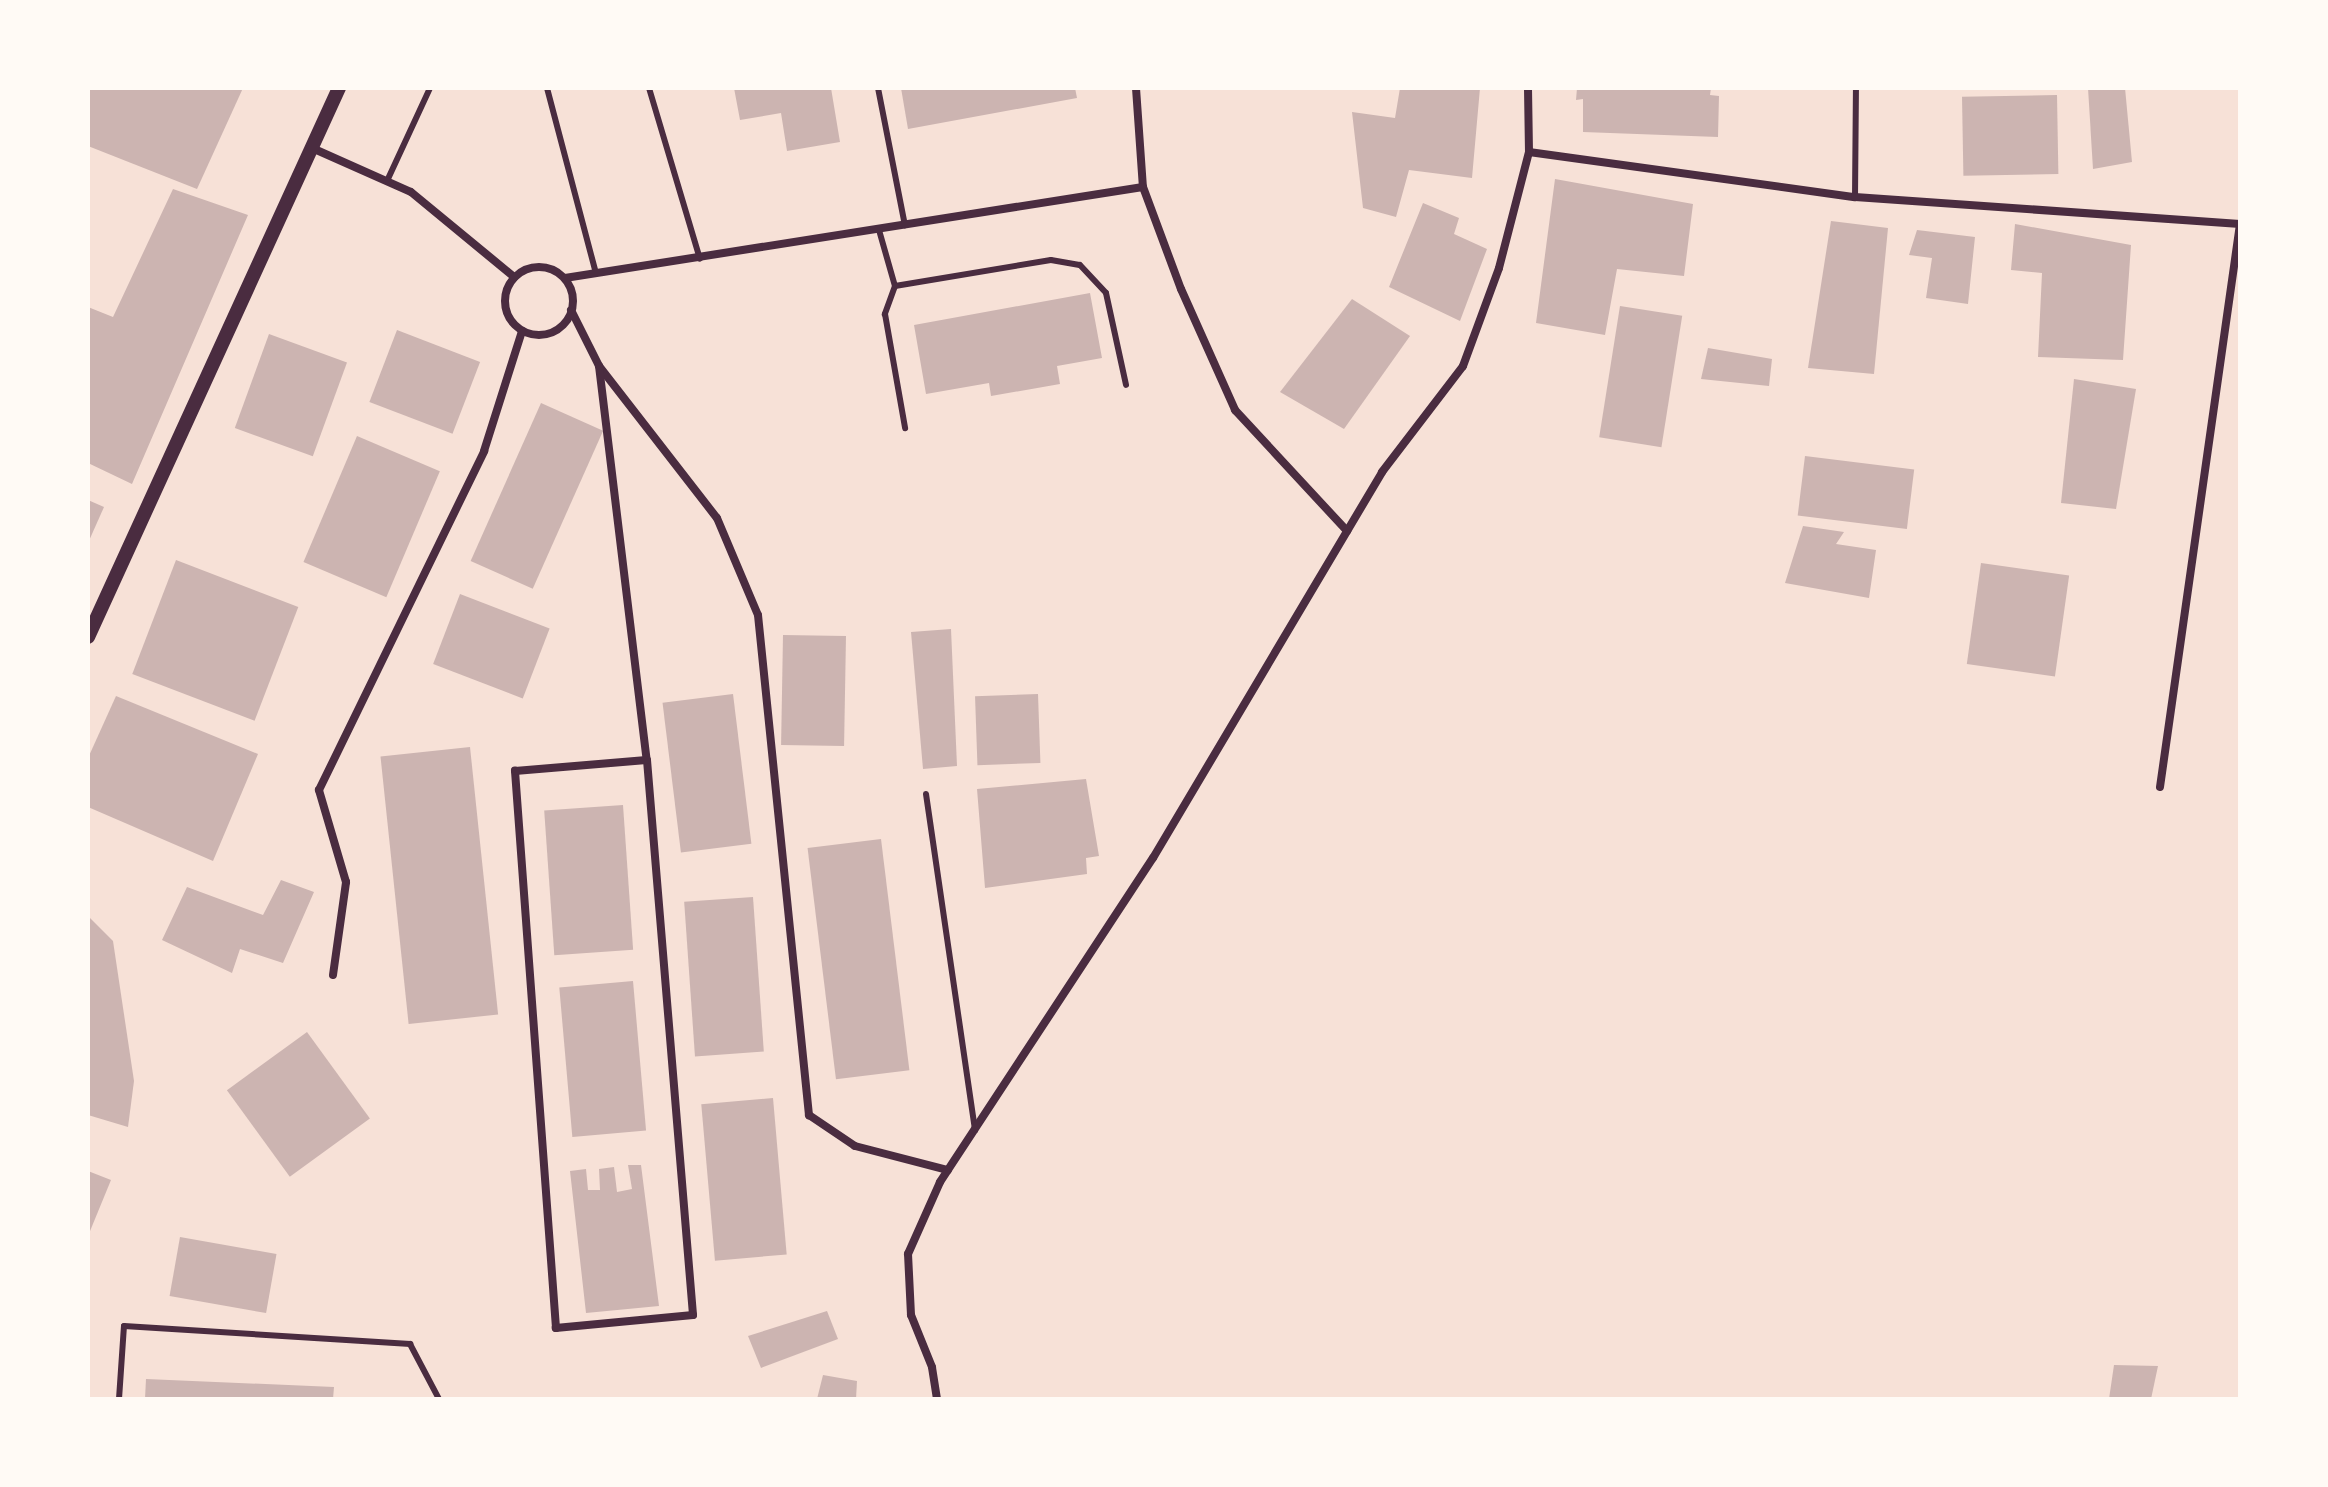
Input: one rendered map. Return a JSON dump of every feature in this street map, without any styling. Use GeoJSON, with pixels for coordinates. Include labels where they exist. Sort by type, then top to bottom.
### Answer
{"type":"FeatureCollection","features":[{"type":"Feature","properties":{"kind":"street"},"geometry":{"type":"LineString","coordinates":[[88,637],[339,88]]}},
{"type":"Feature","properties":{"kind":"street"},"geometry":{"type":"LineString","coordinates":[[1136,88],[1143,187],[1181,289],[1235,410],[1347,531]]}},
{"type":"Feature","properties":{"kind":"street"},"geometry":{"type":"LineString","coordinates":[[937,1399],[932,1367],[911,1315],[908,1254],[948,1170],[1153,858],[1382,472],[1463,366],[1499,268],[1529,152],[1528,88]]}},
{"type":"Feature","properties":{"kind":"street"},"geometry":{"type":"LineString","coordinates":[[312,148],[411,192],[514,277]]}},
{"type":"Feature","properties":{"kind":"street"},"geometry":{"type":"LineString","coordinates":[[1529,152],[1855,197],[2240,224],[2160,787]]}},
{"type":"Feature","properties":{"kind":"street"},"geometry":{"type":"LineString","coordinates":[[571,310],[567,321],[549,333],[522,331],[505,308],[514,277],[534,267],[565,278],[597,277],[1143,187]]}},
{"type":"Feature","properties":{"kind":"street"},"geometry":{"type":"LineString","coordinates":[[565,278],[571,310],[599,366],[717,518],[758,615],[809,1115],[855,1146],[948,1170]]}},
{"type":"Feature","properties":{"kind":"street"},"geometry":{"type":"LineString","coordinates":[[333,975],[346,882],[319,790],[484,451],[522,331]]}},
{"type":"Feature","properties":{"kind":"street"},"geometry":{"type":"LineString","coordinates":[[599,366],[647,760],[693,1315],[556,1328],[515,771],[647,760]]}},
{"type":"Feature","properties":{"kind":"lane"},"geometry":{"type":"LineString","coordinates":[[387,181],[430,88]]}},
{"type":"Feature","properties":{"kind":"lane"},"geometry":{"type":"LineString","coordinates":[[547,88],[597,277]]}},
{"type":"Feature","properties":{"kind":"lane"},"geometry":{"type":"LineString","coordinates":[[649,88],[700,259]]}},
{"type":"Feature","properties":{"kind":"lane"},"geometry":{"type":"LineString","coordinates":[[878,88],[905,225]]}},
{"type":"Feature","properties":{"kind":"lane"},"geometry":{"type":"LineString","coordinates":[[1855,197],[1856,88]]}},
{"type":"Feature","properties":{"kind":"lane"},"geometry":{"type":"LineString","coordinates":[[879,230],[895,286],[885,314],[905,428]]}},
{"type":"Feature","properties":{"kind":"lane"},"geometry":{"type":"LineString","coordinates":[[895,286],[1051,260],[1080,265],[1106,293],[1126,385]]}},
{"type":"Feature","properties":{"kind":"lane"},"geometry":{"type":"LineString","coordinates":[[926,794],[975,1130]]}},
{"type":"Feature","properties":{"kind":"lane"},"geometry":{"type":"LineString","coordinates":[[119,1399],[124,1326],[410,1344],[439,1399]]}},
{"type":"Feature","properties":{"kind":"building"},"geometry":{"type":"Polygon","coordinates":[[[88,88],[243,88],[197,189],[88,146],[88,88]]]}},
{"type":"Feature","properties":{"kind":"building"},"geometry":{"type":"Polygon","coordinates":[[[734,88],[831,88],[840,142],[787,151],[781,113],[740,120],[734,88]]]}},
{"type":"Feature","properties":{"kind":"building"},"geometry":{"type":"Polygon","coordinates":[[[901,88],[1075,88],[1077,98],[908,129],[901,88]]]}},
{"type":"Feature","properties":{"kind":"building"},"geometry":{"type":"Polygon","coordinates":[[[1400,88],[1480,88],[1472,178],[1409,170],[1396,217],[1363,208],[1352,112],[1395,118],[1400,88]]]}},
{"type":"Feature","properties":{"kind":"building"},"geometry":{"type":"Polygon","coordinates":[[[1577,88],[1711,88],[1710,95],[1719,96],[1718,137],[1583,132],[1583,99],[1576,100],[1577,88]]]}},
{"type":"Feature","properties":{"kind":"building"},"geometry":{"type":"Polygon","coordinates":[[[2088,88],[2125,88],[2132,162],[2093,169],[2088,88]]]}},
{"type":"Feature","properties":{"kind":"building"},"geometry":{"type":"Polygon","coordinates":[[[2057,95],[2058,174],[1963,176],[1962,97],[2057,95]]]}},
{"type":"Feature","properties":{"kind":"building"},"geometry":{"type":"Polygon","coordinates":[[[1555,179],[1693,204],[1684,276],[1617,269],[1605,335],[1536,323],[1555,179]]]}},
{"type":"Feature","properties":{"kind":"building"},"geometry":{"type":"Polygon","coordinates":[[[173,189],[248,215],[132,484],[88,463],[88,307],[113,317],[173,189]]]}},
{"type":"Feature","properties":{"kind":"building"},"geometry":{"type":"Polygon","coordinates":[[[1423,203],[1459,218],[1454,234],[1487,249],[1460,321],[1389,287],[1423,203]]]}},
{"type":"Feature","properties":{"kind":"building"},"geometry":{"type":"Polygon","coordinates":[[[1831,221],[1888,228],[1874,374],[1808,368],[1831,221]]]}},
{"type":"Feature","properties":{"kind":"building"},"geometry":{"type":"Polygon","coordinates":[[[2015,224],[2131,245],[2123,360],[2038,357],[2042,273],[2011,270],[2015,224]]]}},
{"type":"Feature","properties":{"kind":"building"},"geometry":{"type":"Polygon","coordinates":[[[1917,230],[1975,237],[1968,304],[1926,298],[1932,258],[1909,255],[1917,230]]]}},
{"type":"Feature","properties":{"kind":"building"},"geometry":{"type":"Polygon","coordinates":[[[1090,293],[1102,358],[1057,366],[1060,384],[991,396],[989,383],[926,394],[914,325],[1090,293]]]}},
{"type":"Feature","properties":{"kind":"building"},"geometry":{"type":"Polygon","coordinates":[[[1352,299],[1410,336],[1344,429],[1280,392],[1352,299]]]}},
{"type":"Feature","properties":{"kind":"building"},"geometry":{"type":"Polygon","coordinates":[[[1620,306],[1682,316],[1661,447],[1599,437],[1620,306]]]}},
{"type":"Feature","properties":{"kind":"building"},"geometry":{"type":"Polygon","coordinates":[[[397,330],[480,362],[452,434],[369,402],[397,330]]]}},
{"type":"Feature","properties":{"kind":"building"},"geometry":{"type":"Polygon","coordinates":[[[269,334],[347,362],[313,456],[235,428],[269,334]]]}},
{"type":"Feature","properties":{"kind":"building"},"geometry":{"type":"Polygon","coordinates":[[[1708,348],[1772,359],[1769,386],[1701,379],[1708,348]]]}},
{"type":"Feature","properties":{"kind":"building"},"geometry":{"type":"Polygon","coordinates":[[[2074,379],[2136,389],[2116,509],[2061,503],[2074,379]]]}},
{"type":"Feature","properties":{"kind":"building"},"geometry":{"type":"Polygon","coordinates":[[[541,403],[603,431],[533,589],[471,561],[541,403]]]}},
{"type":"Feature","properties":{"kind":"building"},"geometry":{"type":"Polygon","coordinates":[[[357,436],[440,471],[386,597],[303,562],[357,436]]]}},
{"type":"Feature","properties":{"kind":"building"},"geometry":{"type":"Polygon","coordinates":[[[1805,456],[1914,469],[1907,529],[1798,516],[1805,456]]]}},
{"type":"Feature","properties":{"kind":"building"},"geometry":{"type":"Polygon","coordinates":[[[88,500],[104,507],[88,543],[88,500]]]}},
{"type":"Feature","properties":{"kind":"building"},"geometry":{"type":"Polygon","coordinates":[[[1803,526],[1844,532],[1836,544],[1876,550],[1869,598],[1785,583],[1803,526]]]}},
{"type":"Feature","properties":{"kind":"building"},"geometry":{"type":"Polygon","coordinates":[[[176,560],[298,607],[255,721],[132,674],[176,560]]]}},
{"type":"Feature","properties":{"kind":"building"},"geometry":{"type":"Polygon","coordinates":[[[1981,563],[2069,575],[2055,676],[1967,664],[1981,563]]]}},
{"type":"Feature","properties":{"kind":"building"},"geometry":{"type":"Polygon","coordinates":[[[460,594],[550,628],[523,698],[433,664],[460,594]]]}},
{"type":"Feature","properties":{"kind":"building"},"geometry":{"type":"Polygon","coordinates":[[[951,629],[957,766],[923,769],[911,632],[951,629]]]}},
{"type":"Feature","properties":{"kind":"building"},"geometry":{"type":"Polygon","coordinates":[[[783,635],[846,636],[844,746],[781,745],[783,635]]]}},
{"type":"Feature","properties":{"kind":"building"},"geometry":{"type":"Polygon","coordinates":[[[733,694],[751,844],[681,853],[663,703],[733,694]]]}},
{"type":"Feature","properties":{"kind":"building"},"geometry":{"type":"Polygon","coordinates":[[[1038,694],[1040,763],[977,765],[975,696],[1038,694]]]}},
{"type":"Feature","properties":{"kind":"building"},"geometry":{"type":"Polygon","coordinates":[[[116,696],[258,754],[213,861],[88,807],[88,758],[116,696]]]}},
{"type":"Feature","properties":{"kind":"building"},"geometry":{"type":"Polygon","coordinates":[[[470,747],[498,1015],[409,1024],[380,756],[470,747]]]}},
{"type":"Feature","properties":{"kind":"building"},"geometry":{"type":"Polygon","coordinates":[[[1086,779],[1099,856],[1086,858],[1087,874],[985,888],[977,789],[1086,779]]]}},
{"type":"Feature","properties":{"kind":"building"},"geometry":{"type":"Polygon","coordinates":[[[623,805],[633,950],[554,955],[544,811],[623,805]]]}},
{"type":"Feature","properties":{"kind":"building"},"geometry":{"type":"Polygon","coordinates":[[[881,839],[909,1070],[836,1079],[808,848],[881,839]]]}},
{"type":"Feature","properties":{"kind":"building"},"geometry":{"type":"Polygon","coordinates":[[[281,880],[314,892],[283,963],[240,949],[232,973],[162,940],[187,887],[263,915],[281,880]]]}},
{"type":"Feature","properties":{"kind":"building"},"geometry":{"type":"Polygon","coordinates":[[[753,897],[764,1052],[695,1056],[684,902],[753,897]]]}},
{"type":"Feature","properties":{"kind":"building"},"geometry":{"type":"Polygon","coordinates":[[[88,916],[113,941],[134,1081],[128,1127],[88,1115],[88,916]]]}},
{"type":"Feature","properties":{"kind":"building"},"geometry":{"type":"Polygon","coordinates":[[[633,981],[646,1130],[572,1137],[559,987],[633,981]]]}},
{"type":"Feature","properties":{"kind":"building"},"geometry":{"type":"Polygon","coordinates":[[[307,1032],[370,1119],[290,1177],[227,1090],[307,1032]]]}},
{"type":"Feature","properties":{"kind":"building"},"geometry":{"type":"Polygon","coordinates":[[[773,1098],[787,1254],[715,1261],[701,1104],[773,1098]]]}},
{"type":"Feature","properties":{"kind":"building"},"geometry":{"type":"Polygon","coordinates":[[[628,1165],[641,1165],[659,1306],[586,1313],[570,1171],[586,1169],[588,1190],[600,1190],[599,1169],[614,1167],[617,1192],[632,1189],[628,1165]]]}},
{"type":"Feature","properties":{"kind":"building"},"geometry":{"type":"Polygon","coordinates":[[[88,1171],[111,1180],[88,1236],[88,1171]]]}},
{"type":"Feature","properties":{"kind":"building"},"geometry":{"type":"Polygon","coordinates":[[[180,1237],[277,1254],[266,1313],[170,1296],[180,1237]]]}},
{"type":"Feature","properties":{"kind":"building"},"geometry":{"type":"Polygon","coordinates":[[[827,1311],[838,1339],[761,1368],[748,1336],[827,1311]]]}},
{"type":"Feature","properties":{"kind":"building"},"geometry":{"type":"Polygon","coordinates":[[[2114,1365],[2158,1366],[2151,1399],[2109,1399],[2114,1365]]]}},
{"type":"Feature","properties":{"kind":"building"},"geometry":{"type":"Polygon","coordinates":[[[823,1375],[857,1381],[856,1399],[817,1399],[823,1375]]]}},
{"type":"Feature","properties":{"kind":"building"},"geometry":{"type":"Polygon","coordinates":[[[146,1379],[334,1387],[333,1399],[145,1399],[146,1379]]]}}]}
